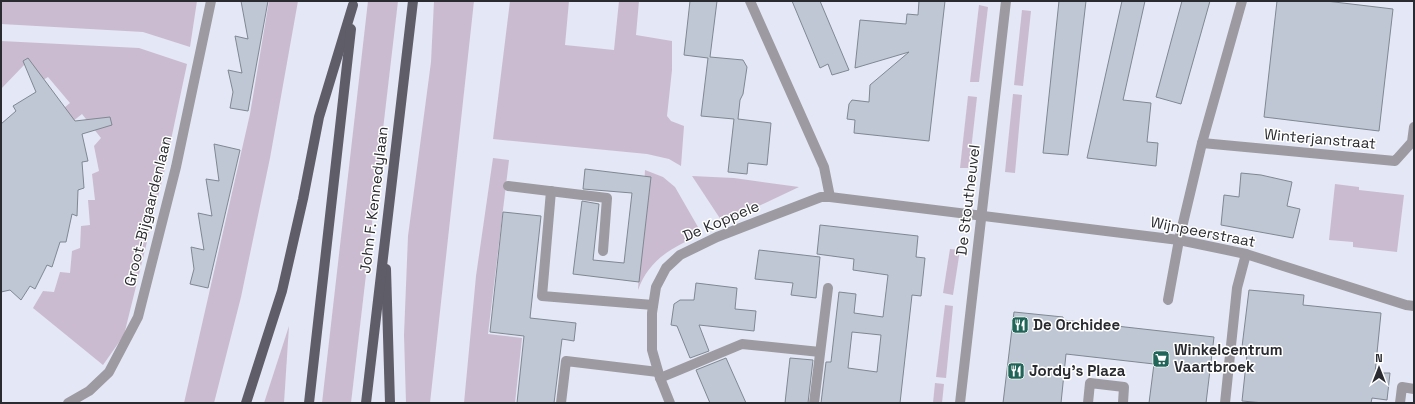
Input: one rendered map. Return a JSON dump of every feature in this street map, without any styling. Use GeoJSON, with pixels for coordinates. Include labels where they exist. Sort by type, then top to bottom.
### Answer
{"type":"FeatureCollection","features":[{"type":"Feature","properties":{"kind":"main road","name":"John F. Kennedylaan"},"geometry":{"type":"LineString","coordinates":[[366,403],[385,229],[413,1]]}},
{"type":"Feature","properties":{"kind":"main road"},"geometry":{"type":"LineString","coordinates":[[246,403],[282,291],[319,117],[354,3]]}},
{"type":"Feature","properties":{"kind":"main road"},"geometry":{"type":"LineString","coordinates":[[309,403],[354,3]]}},
{"type":"Feature","properties":{"kind":"main road"},"geometry":{"type":"LineString","coordinates":[[385,229],[390,403]]}},
{"type":"Feature","properties":{"kind":"street","name":"Groot-Bijgaardenlaan"},"geometry":{"type":"LineString","coordinates":[[68,403],[89,391],[109,372],[138,317],[176,167],[211,1]]}},
{"type":"Feature","properties":{"kind":"street"},"geometry":{"type":"LineString","coordinates":[[750,1],[824,167],[830,197]]}},
{"type":"Feature","properties":{"kind":"street","name":"De Stoutheuvel"},"geometry":{"type":"LineString","coordinates":[[960,403],[1006,1]]}},
{"type":"Feature","properties":{"kind":"street"},"geometry":{"type":"LineString","coordinates":[[1168,300],[1179,240],[1202,143],[1242,1]]}},
{"type":"Feature","properties":{"kind":"street","name":"Winterjanstraat"},"geometry":{"type":"LineString","coordinates":[[1202,143],[1395,161],[1412,142],[1414,128]]}},
{"type":"Feature","properties":{"kind":"street"},"geometry":{"type":"LineString","coordinates":[[508,186],[607,198],[603,251]]}},
{"type":"Feature","properties":{"kind":"street"},"geometry":{"type":"LineString","coordinates":[[551,191],[542,296],[653,305]]}},
{"type":"Feature","properties":{"kind":"street","name":"De Koppele"},"geometry":{"type":"LineString","coordinates":[[670,403],[659,375],[652,350],[653,305],[656,287],[666,268],[680,255],[732,231],[813,200],[830,197],[981,216]]}},
{"type":"Feature","properties":{"kind":"street","name":"Wijnpeerstraat"},"geometry":{"type":"LineString","coordinates":[[981,216],[1179,240],[1246,254],[1406,305],[1414,306]]}},
{"type":"Feature","properties":{"kind":"street"},"geometry":{"type":"LineString","coordinates":[[1225,403],[1237,288],[1246,254]]}},
{"type":"Feature","properties":{"kind":"street"},"geometry":{"type":"LineString","coordinates":[[814,403],[828,288]]}},
{"type":"Feature","properties":{"kind":"street"},"geometry":{"type":"LineString","coordinates":[[561,403],[566,361],[659,375],[742,344],[820,352]]}},
{"type":"Feature","properties":{"kind":"street"},"geometry":{"type":"LineString","coordinates":[[1088,403],[1090,383],[1124,387],[1123,403]]}},
{"type":"Feature","properties":{"kind":"street"},"geometry":{"type":"LineString","coordinates":[[1400,403],[1402,387],[1414,389]]}},
{"type":"Feature","properties":{"kind":"shaded area"},"geometry":{"type":"Polygon","coordinates":[[[1,1],[197,1],[190,47],[143,32],[1,24],[1,1]]]}},
{"type":"Feature","properties":{"kind":"shaded area"},"geometry":{"type":"Polygon","coordinates":[[[269,1],[298,1],[270,158],[241,297],[214,403],[184,403],[250,114],[269,1]]]}},
{"type":"Feature","properties":{"kind":"shaded area"},"geometry":{"type":"Polygon","coordinates":[[[368,1],[398,1],[351,403],[322,403],[368,1]]]}},
{"type":"Feature","properties":{"kind":"shaded area"},"geometry":{"type":"Polygon","coordinates":[[[434,1],[474,1],[430,403],[406,403],[404,335],[408,236],[431,62],[434,1]]]}},
{"type":"Feature","properties":{"kind":"shaded area"},"geometry":{"type":"Polygon","coordinates":[[[510,1],[569,1],[565,45],[614,50],[619,1],[639,1],[636,35],[672,41],[672,70],[667,116],[671,121],[684,126],[681,166],[669,159],[647,154],[493,139],[510,1]]]}},
{"type":"Feature","properties":{"kind":"shaded area"},"geometry":{"type":"Polygon","coordinates":[[[979,5],[988,7],[979,82],[970,82],[979,5]]]}},
{"type":"Feature","properties":{"kind":"shaded area"},"geometry":{"type":"Polygon","coordinates":[[[1022,10],[1031,11],[1023,86],[1014,85],[1022,10]]]}},
{"type":"Feature","properties":{"kind":"shaded area"},"geometry":{"type":"Polygon","coordinates":[[[1,41],[139,48],[187,64],[164,173],[124,335],[103,365],[33,308],[43,291],[54,292],[60,272],[70,273],[72,251],[80,248],[81,226],[90,225],[88,200],[95,200],[92,174],[99,171],[94,146],[101,138],[82,114],[68,125],[58,113],[70,103],[48,77],[40,82],[25,64],[1,89],[1,41]]]}},
{"type":"Feature","properties":{"kind":"shaded area"},"geometry":{"type":"Polygon","coordinates":[[[1013,94],[1022,95],[1015,173],[1005,172],[1013,94]]]}},
{"type":"Feature","properties":{"kind":"shaded area"},"geometry":{"type":"Polygon","coordinates":[[[968,96],[977,97],[969,168],[960,168],[968,96]]]}},
{"type":"Feature","properties":{"kind":"shaded area"},"geometry":{"type":"Polygon","coordinates":[[[493,158],[509,160],[488,334],[522,338],[515,403],[464,403],[476,276],[493,158]]]}},
{"type":"Feature","properties":{"kind":"shaded area"},"geometry":{"type":"Polygon","coordinates":[[[645,170],[663,177],[675,187],[702,234],[672,249],[655,262],[643,279],[638,290],[645,170]]]}},
{"type":"Feature","properties":{"kind":"shaded area"},"geometry":{"type":"Polygon","coordinates":[[[692,176],[734,178],[799,187],[723,223],[692,176]]]}},
{"type":"Feature","properties":{"kind":"shaded area"},"geometry":{"type":"Polygon","coordinates":[[[1335,184],[1359,187],[1359,190],[1404,195],[1397,252],[1353,247],[1353,242],[1329,240],[1335,184]]]}},
{"type":"Feature","properties":{"kind":"shaded area"},"geometry":{"type":"Polygon","coordinates":[[[950,249],[960,250],[953,295],[943,293],[950,249]]]}},
{"type":"Feature","properties":{"kind":"shaded area"},"geometry":{"type":"Polygon","coordinates":[[[945,305],[953,306],[946,378],[936,377],[945,305]]]}},
{"type":"Feature","properties":{"kind":"shaded area"},"geometry":{"type":"Polygon","coordinates":[[[289,326],[284,403],[264,403],[289,326]]]}},
{"type":"Feature","properties":{"kind":"shaded area"},"geometry":{"type":"Polygon","coordinates":[[[935,383],[944,384],[942,403],[933,403],[935,383]]]}},
{"type":"Feature","properties":{"kind":"building"},"geometry":{"type":"Polygon","coordinates":[[[241,1],[268,1],[248,111],[230,108],[233,92],[228,70],[242,73],[235,36],[248,39],[241,1]]]}},
{"type":"Feature","properties":{"kind":"building"},"geometry":{"type":"Polygon","coordinates":[[[690,1],[717,1],[710,57],[743,60],[747,67],[743,94],[740,100],[738,119],[771,123],[767,165],[748,163],[747,174],[728,172],[734,119],[701,116],[708,58],[684,55],[690,1]]]}},
{"type":"Feature","properties":{"kind":"building"},"geometry":{"type":"Polygon","coordinates":[[[792,1],[820,1],[849,70],[832,75],[828,64],[820,68],[792,1]]]}},
{"type":"Feature","properties":{"kind":"building"},"geometry":{"type":"Polygon","coordinates":[[[919,1],[945,1],[929,141],[854,133],[855,120],[847,119],[849,104],[852,100],[869,102],[870,85],[909,52],[855,68],[860,20],[906,24],[907,14],[918,15],[919,1]]]}},
{"type":"Feature","properties":{"kind":"building"},"geometry":{"type":"Polygon","coordinates":[[[1059,1],[1086,1],[1068,155],[1043,153],[1059,1]]]}},
{"type":"Feature","properties":{"kind":"building"},"geometry":{"type":"Polygon","coordinates":[[[1122,1],[1145,1],[1123,100],[1151,103],[1147,142],[1158,143],[1156,166],[1087,158],[1122,1]]]}},
{"type":"Feature","properties":{"kind":"building"},"geometry":{"type":"Polygon","coordinates":[[[1182,1],[1210,1],[1181,104],[1156,97],[1182,1]]]}},
{"type":"Feature","properties":{"kind":"building"},"geometry":{"type":"Polygon","coordinates":[[[1277,1],[1326,1],[1393,9],[1379,131],[1264,117],[1277,1]]]}},
{"type":"Feature","properties":{"kind":"building"},"geometry":{"type":"Polygon","coordinates":[[[28,58],[75,121],[110,117],[112,125],[82,134],[88,161],[82,162],[84,188],[78,190],[77,216],[72,214],[66,242],[60,242],[52,267],[47,265],[35,289],[30,286],[21,300],[10,290],[1,292],[1,124],[16,111],[13,106],[36,92],[23,61],[28,58]]]}},
{"type":"Feature","properties":{"kind":"building"},"geometry":{"type":"Polygon","coordinates":[[[214,144],[240,150],[208,288],[190,284],[194,269],[191,247],[204,250],[198,213],[212,216],[206,179],[219,181],[214,144]]]}},
{"type":"Feature","properties":{"kind":"building"},"geometry":{"type":"Polygon","coordinates":[[[585,169],[651,177],[639,282],[573,274],[582,201],[599,204],[593,260],[624,263],[632,193],[583,189],[585,169]]]}},
{"type":"Feature","properties":{"kind":"building"},"geometry":{"type":"Polygon","coordinates":[[[1241,173],[1261,175],[1292,182],[1287,206],[1300,209],[1293,238],[1221,225],[1224,195],[1239,197],[1241,173]]]}},
{"type":"Feature","properties":{"kind":"building"},"geometry":{"type":"Polygon","coordinates":[[[503,212],[541,216],[530,318],[576,323],[574,341],[562,339],[554,403],[517,403],[524,336],[490,332],[503,212]]]}},
{"type":"Feature","properties":{"kind":"building"},"geometry":{"type":"Polygon","coordinates":[[[820,225],[918,236],[916,257],[925,258],[921,296],[912,295],[900,403],[821,403],[826,362],[831,362],[839,292],[856,294],[854,313],[883,317],[888,275],[853,270],[854,259],[817,254],[820,225]],[[852,332],[848,368],[877,372],[881,335],[852,332]]]}},
{"type":"Feature","properties":{"kind":"building"},"geometry":{"type":"Polygon","coordinates":[[[759,250],[820,257],[816,298],[791,295],[793,283],[755,279],[759,250]]]}},
{"type":"Feature","properties":{"kind":"building"},"geometry":{"type":"Polygon","coordinates":[[[696,283],[737,288],[735,309],[756,311],[754,331],[699,325],[709,351],[690,358],[677,326],[671,325],[674,304],[680,300],[694,300],[696,283]]]}},
{"type":"Feature","properties":{"kind":"building"},"geometry":{"type":"Polygon","coordinates":[[[1249,290],[1304,295],[1303,305],[1381,313],[1375,373],[1390,373],[1387,400],[1372,398],[1371,403],[1264,403],[1242,401],[1247,355],[1241,355],[1249,290]]]}},
{"type":"Feature","properties":{"kind":"building","name":"Winkelcentrum Vaartbroek"},"geometry":{"type":"Polygon","coordinates":[[[1014,312],[1063,317],[1063,320],[1214,337],[1206,403],[1149,403],[1154,364],[1066,354],[1061,403],[1003,403],[1014,312]]]}},
{"type":"Feature","properties":{"kind":"building"},"geometry":{"type":"Polygon","coordinates":[[[726,358],[746,403],[710,403],[696,370],[726,358]]]}},
{"type":"Feature","properties":{"kind":"building"},"geometry":{"type":"Polygon","coordinates":[[[790,358],[813,360],[808,403],[785,403],[790,358]]]}},
{"type":"Feature","properties":{"kind":"place","name":"De Orchidee"},"geometry":{"type":"Point","coordinates":[1020,325]}},
{"type":"Feature","properties":{"kind":"place","name":"Winkelcentrum Vaartbroek"},"geometry":{"type":"Point","coordinates":[1161,359]}},
{"type":"Feature","properties":{"kind":"place","name":"Jordy's Plaza"},"geometry":{"type":"Point","coordinates":[1016,371]}}]}
